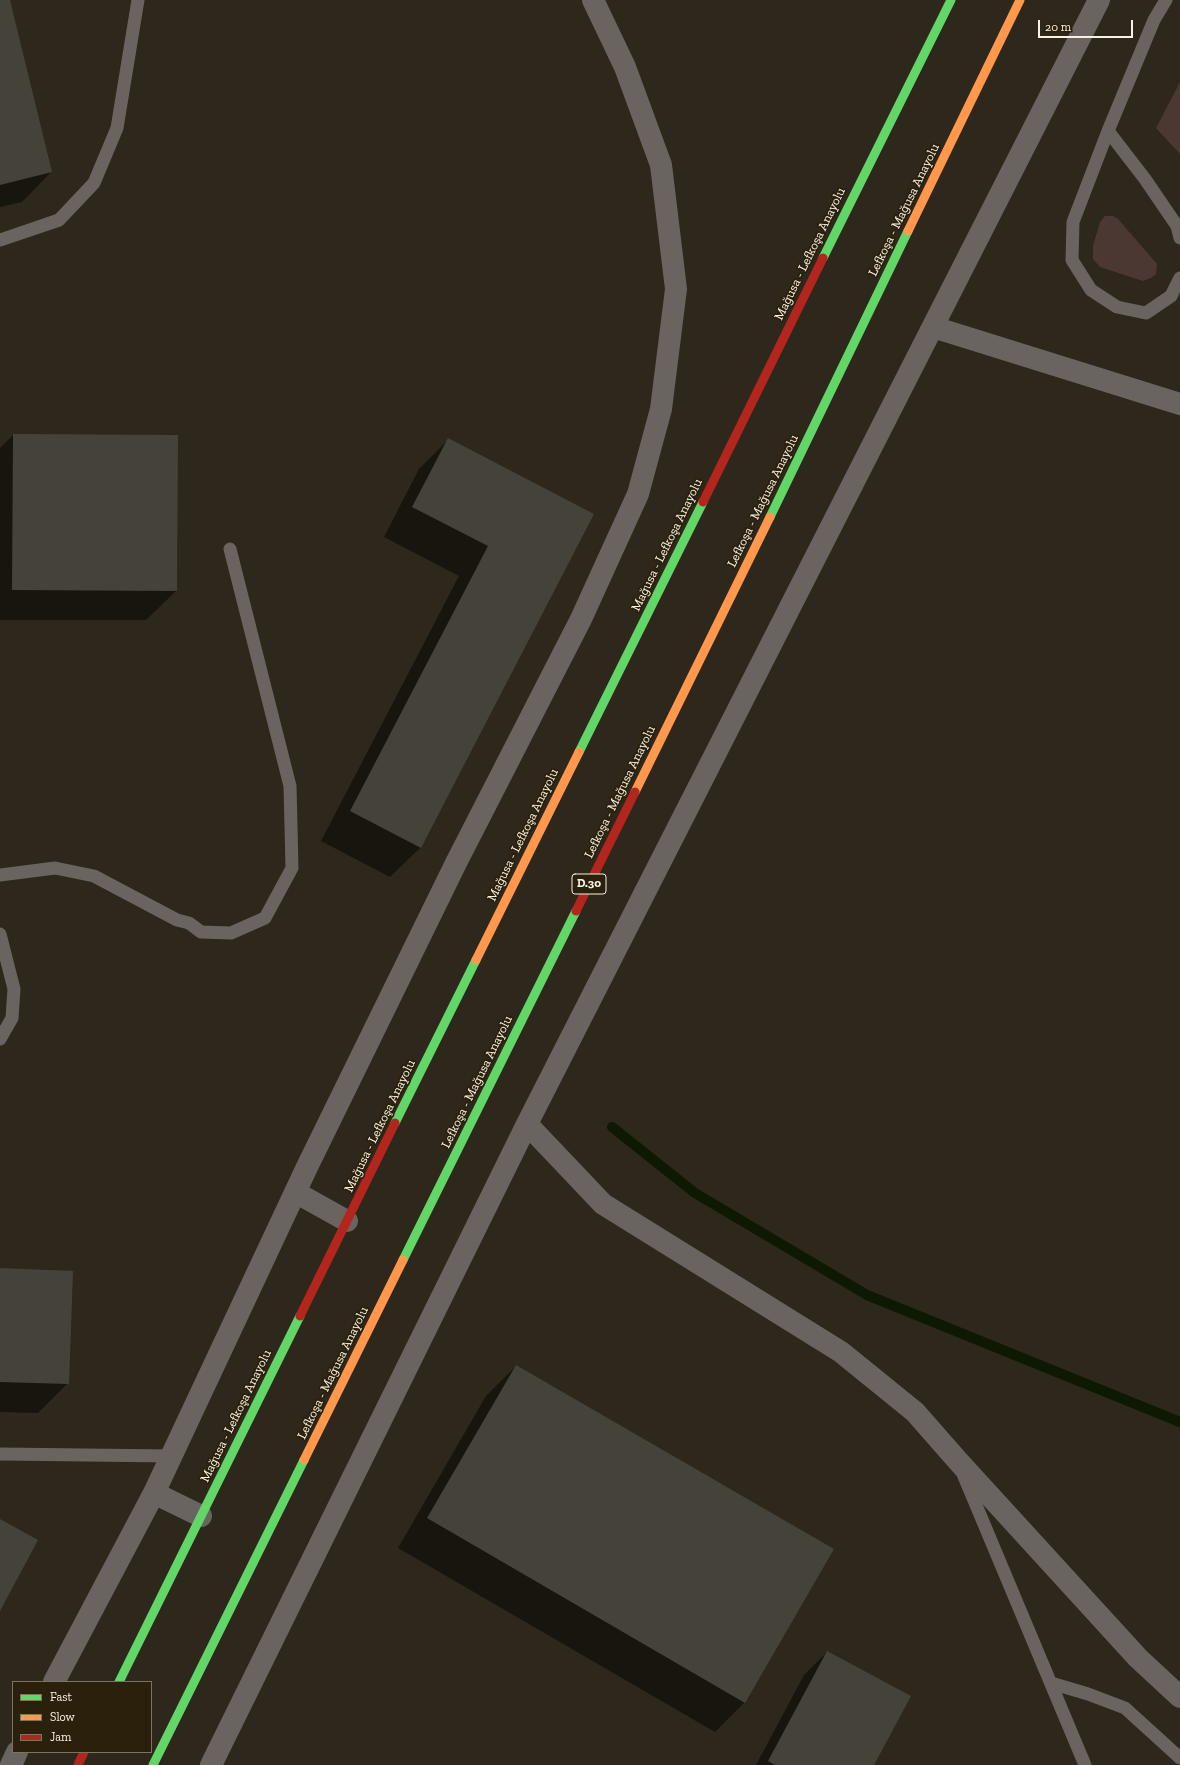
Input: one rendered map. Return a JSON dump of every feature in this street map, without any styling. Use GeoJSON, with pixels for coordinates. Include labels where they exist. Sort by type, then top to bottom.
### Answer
{"type":"FeatureCollection","features":[{"type":"Feature","properties":{"kind":"highway","name":"Mağusa - Lefkoşa Anayolu"},"geometry":{"type":"LineString","coordinates":[[119,1681],[951,0]]}},
{"type":"Feature","properties":{"kind":"highway","name":"Lefkoşa - Mağusa Anayolu"},"geometry":{"type":"LineString","coordinates":[[153,1765],[707,646],[1020,0]]}},
{"type":"Feature","properties":{"kind":"highway"},"geometry":{"type":"LineString","coordinates":[[78,1765],[84,1753]]}},
{"type":"Feature","properties":{"kind":"street"},"geometry":{"type":"LineString","coordinates":[[55,1681],[154,1493],[295,1192],[456,863],[581,619],[638,494],[661,409],[676,289],[661,165],[625,67],[593,0]]}},
{"type":"Feature","properties":{"kind":"street"},"geometry":{"type":"LineString","coordinates":[[211,1765],[527,1124],[1099,0]]}},
{"type":"Feature","properties":{"kind":"street"},"geometry":{"type":"LineString","coordinates":[[933,326],[1180,404]]}},
{"type":"Feature","properties":{"kind":"street"},"geometry":{"type":"LineString","coordinates":[[527,1124],[602,1204],[841,1352],[915,1412],[1138,1658],[1180,1697]]}},
{"type":"Feature","properties":{"kind":"street"},"geometry":{"type":"LineString","coordinates":[[295,1192],[348,1221]]}},
{"type":"Feature","properties":{"kind":"street"},"geometry":{"type":"LineString","coordinates":[[154,1493],[201,1516]]}},
{"type":"Feature","properties":{"kind":"street"},"geometry":{"type":"LineString","coordinates":[[11,1765],[17,1753]]}},
{"type":"Feature","properties":{"kind":"lane"},"geometry":{"type":"LineString","coordinates":[[0,240],[59,220],[94,183],[117,128],[138,0]]}},
{"type":"Feature","properties":{"kind":"lane"},"geometry":{"type":"LineString","coordinates":[[1166,0],[1154,20],[1108,130],[1073,222],[1072,260],[1091,290],[1117,307],[1146,313],[1171,296],[1180,278]]}},
{"type":"Feature","properties":{"kind":"lane"},"geometry":{"type":"LineString","coordinates":[[1108,130],[1145,179],[1177,226],[1180,238]]}},
{"type":"Feature","properties":{"kind":"lane"},"geometry":{"type":"LineString","coordinates":[[0,875],[56,868],[94,876],[177,920],[189,923],[201,932],[231,933],[264,918],[292,868],[290,786],[230,549]]}},
{"type":"Feature","properties":{"kind":"lane"},"geometry":{"type":"LineString","coordinates":[[0,934],[14,989],[12,1018],[0,1039]]}},
{"type":"Feature","properties":{"kind":"lane"},"geometry":{"type":"LineString","coordinates":[[0,1454],[172,1456]]}},
{"type":"Feature","properties":{"kind":"lane"},"geometry":{"type":"LineString","coordinates":[[958,1461],[1085,1765]]}},
{"type":"Feature","properties":{"kind":"lane"},"geometry":{"type":"LineString","coordinates":[[1051,1683],[1088,1694],[1125,1708],[1180,1758]]}},
{"type":"Feature","properties":{"kind":"shaded area"},"geometry":{"type":"Polygon","coordinates":[[[1180,82],[1180,154],[1156,128],[1180,82]]]}},
{"type":"Feature","properties":{"kind":"shaded area"},"geometry":{"type":"Polygon","coordinates":[[[1105,216],[1113,216],[1118,219],[1157,264],[1156,274],[1143,281],[1100,267],[1093,259],[1093,246],[1100,222],[1105,216]]]}},
{"type":"Feature","properties":{"kind":"building"},"geometry":{"type":"Polygon","coordinates":[[[0,0],[10,0],[52,172],[0,185],[0,0]]]}},
{"type":"Feature","properties":{"kind":"building"},"geometry":{"type":"Polygon","coordinates":[[[13,434],[178,435],[177,591],[12,590],[13,434]]]}},
{"type":"Feature","properties":{"kind":"building"},"geometry":{"type":"Polygon","coordinates":[[[448,438],[594,514],[421,848],[350,811],[488,546],[412,507],[448,438]]]}},
{"type":"Feature","properties":{"kind":"building"},"geometry":{"type":"Polygon","coordinates":[[[0,1268],[73,1271],[69,1384],[0,1382],[0,1268]]]}},
{"type":"Feature","properties":{"kind":"building"},"geometry":{"type":"Polygon","coordinates":[[[516,1365],[834,1549],[745,1703],[427,1518],[516,1365]]]}},
{"type":"Feature","properties":{"kind":"building"},"geometry":{"type":"Polygon","coordinates":[[[0,1519],[38,1540],[0,1611],[0,1519]]]}},
{"type":"Feature","properties":{"kind":"building"},"geometry":{"type":"Polygon","coordinates":[[[827,1651],[911,1696],[874,1765],[775,1765],[768,1761],[827,1651]]]}},
{"type":"Feature","properties":{"kind":"waterway"},"geometry":{"type":"LineString","coordinates":[[612,1127],[695,1193],[867,1295],[1180,1422]]}},
{"type":"Feature","properties":{"kind":"traffic: fast"},"geometry":{"type":"LineString","coordinates":[[823,258],[951,0]]}},
{"type":"Feature","properties":{"kind":"traffic: fast"},"geometry":{"type":"LineString","coordinates":[[770,517],[908,231]]}},
{"type":"Feature","properties":{"kind":"traffic: fast"},"geometry":{"type":"LineString","coordinates":[[579,752],[703,502]]}},
{"type":"Feature","properties":{"kind":"traffic: fast"},"geometry":{"type":"LineString","coordinates":[[403,1260],[576,911]]}},
{"type":"Feature","properties":{"kind":"traffic: fast"},"geometry":{"type":"LineString","coordinates":[[395,1123],[476,960]]}},
{"type":"Feature","properties":{"kind":"traffic: fast"},"geometry":{"type":"LineString","coordinates":[[119,1681],[300,1316]]}},
{"type":"Feature","properties":{"kind":"traffic: fast"},"geometry":{"type":"LineString","coordinates":[[153,1765],[304,1460]]}},
{"type":"Feature","properties":{"kind":"traffic: slow"},"geometry":{"type":"LineString","coordinates":[[908,231],[1020,0]]}},
{"type":"Feature","properties":{"kind":"traffic: slow"},"geometry":{"type":"LineString","coordinates":[[635,792],[770,517]]}},
{"type":"Feature","properties":{"kind":"traffic: slow"},"geometry":{"type":"LineString","coordinates":[[476,960],[579,752]]}},
{"type":"Feature","properties":{"kind":"traffic: slow"},"geometry":{"type":"LineString","coordinates":[[304,1460],[403,1260]]}},
{"type":"Feature","properties":{"kind":"traffic: jam"},"geometry":{"type":"LineString","coordinates":[[703,502],[823,258]]}},
{"type":"Feature","properties":{"kind":"traffic: jam"},"geometry":{"type":"LineString","coordinates":[[576,911],[635,792]]}},
{"type":"Feature","properties":{"kind":"traffic: jam"},"geometry":{"type":"LineString","coordinates":[[300,1316],[395,1123]]}},
{"type":"Feature","properties":{"kind":"traffic: jam"},"geometry":{"type":"LineString","coordinates":[[78,1765],[84,1753]]}}]}
